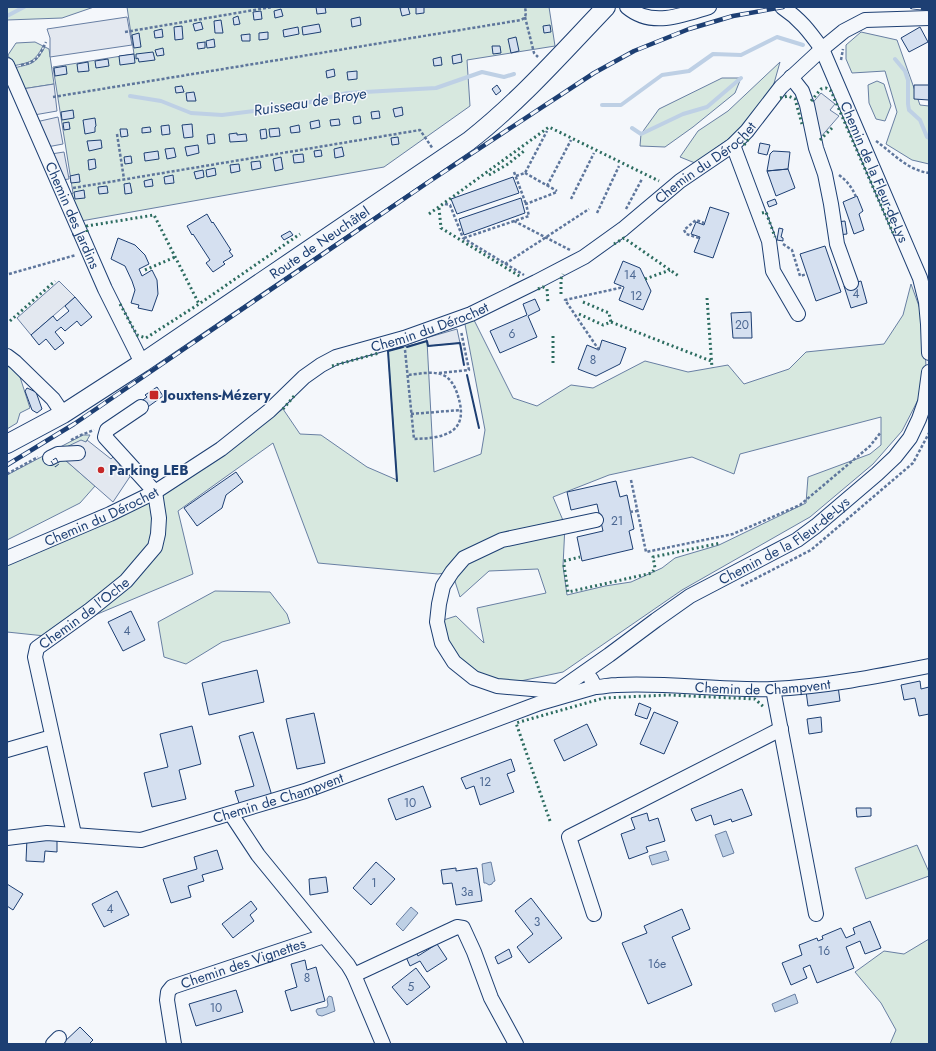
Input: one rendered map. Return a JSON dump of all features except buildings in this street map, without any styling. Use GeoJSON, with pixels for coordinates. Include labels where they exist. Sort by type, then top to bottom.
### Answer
{"type":"FeatureCollection","features":[{"type":"Feature","properties":{"kind":"main road","name":"Route de Neuchâtel"},"geometry":{"type":"LineString","coordinates":[[7,444],[63,414],[142,363],[469,141],[485,129],[535,82],[606,7]]}},
{"type":"Feature","properties":{"kind":"street"},"geometry":{"type":"LineString","coordinates":[[627,7],[643,16],[665,19],[677,17],[709,7]]}},
{"type":"Feature","properties":{"kind":"street","name":"Chemin de la Fleur-de-Lys"},"geometry":{"type":"LineString","coordinates":[[782,7],[795,16],[822,49],[920,278],[926,302],[929,353]]}},
{"type":"Feature","properties":{"kind":"street","name":"Chemin du Dérochet"},"geometry":{"type":"LineString","coordinates":[[7,558],[110,514],[155,492],[221,449],[269,411],[304,377],[321,364],[336,357],[404,338],[471,314],[584,257],[623,229],[680,181],[733,146],[747,131],[781,87],[844,31],[866,20],[929,18]]}},
{"type":"Feature","properties":{"kind":"street","name":"Chemin des Jardins"},"geometry":{"type":"LineString","coordinates":[[8,66],[104,289],[142,363]]}},
{"type":"Feature","properties":{"kind":"street"},"geometry":{"type":"LineString","coordinates":[[791,77],[802,91],[807,105],[816,148],[825,174],[837,244],[851,283]]}},
{"type":"Feature","properties":{"kind":"street"},"geometry":{"type":"LineString","coordinates":[[733,146],[769,241],[773,270],[798,314]]}},
{"type":"Feature","properties":{"kind":"street"},"geometry":{"type":"LineString","coordinates":[[7,356],[53,399],[63,414]]}},
{"type":"Feature","properties":{"kind":"street","name":"Chemin de la Fleur-de-Lys"},"geometry":{"type":"LineString","coordinates":[[589,669],[690,596],[797,540],[816,526],[877,474],[895,457],[910,438],[925,402],[929,372]]}},
{"type":"Feature","properties":{"kind":"street"},"geometry":{"type":"LineString","coordinates":[[141,407],[107,430],[105,437],[155,492]]}},
{"type":"Feature","properties":{"kind":"street"},"geometry":{"type":"LineString","coordinates":[[50,458],[58,454],[78,453]]}},
{"type":"Feature","properties":{"kind":"street","name":"Chemin de l'Oche"},"geometry":{"type":"LineString","coordinates":[[74,834],[35,657],[37,648],[90,610],[126,581],[155,547],[159,518],[155,492]]}},
{"type":"Feature","properties":{"kind":"street"},"geometry":{"type":"LineString","coordinates":[[556,691],[497,686],[474,678],[454,662],[442,643],[437,622],[439,604],[444,586],[452,572],[464,558],[502,540],[596,520]]}},
{"type":"Feature","properties":{"kind":"street","name":"Chemin de Champvent"},"geometry":{"type":"LineString","coordinates":[[7,838],[47,833],[141,840],[305,792],[540,703],[595,687],[643,685],[773,689],[823,684],[929,666]]}},
{"type":"Feature","properties":{"kind":"street"},"geometry":{"type":"LineString","coordinates":[[589,669],[595,687]]}},
{"type":"Feature","properties":{"kind":"street","name":"Chemin de Champvent"},"geometry":{"type":"LineString","coordinates":[[540,703],[589,669]]}},
{"type":"Feature","properties":{"kind":"street"},"geometry":{"type":"LineString","coordinates":[[773,689],[816,914]]}},
{"type":"Feature","properties":{"kind":"street"},"geometry":{"type":"LineString","coordinates":[[594,914],[569,837],[781,729]]}},
{"type":"Feature","properties":{"kind":"street"},"geometry":{"type":"LineString","coordinates":[[7,750],[52,737]]}},
{"type":"Feature","properties":{"kind":"street","name":"Chemin des Vignettes"},"geometry":{"type":"LineString","coordinates":[[231,814],[258,855],[348,964],[383,1044]]}},
{"type":"Feature","properties":{"kind":"street"},"geometry":{"type":"LineString","coordinates":[[354,975],[457,927],[463,928],[474,952],[491,998],[516,1044]]}},
{"type":"Feature","properties":{"kind":"street","name":"Chemin des Vignettes"},"geometry":{"type":"LineString","coordinates":[[174,1044],[167,1000],[168,992],[172,987],[324,936]]}},
{"type":"Feature","properties":{"kind":"path"},"geometry":{"type":"LineString","coordinates":[[125,32],[272,7]]}},
{"type":"Feature","properties":{"kind":"path"},"geometry":{"type":"LineString","coordinates":[[525,7],[525,16],[534,54],[540,60]]}},
{"type":"Feature","properties":{"kind":"path"},"geometry":{"type":"LineString","coordinates":[[53,97],[521,20],[525,16]]}},
{"type":"Feature","properties":{"kind":"path"},"geometry":{"type":"LineString","coordinates":[[8,66],[32,63],[37,59],[46,42]]}},
{"type":"Feature","properties":{"kind":"path"},"geometry":{"type":"LineString","coordinates":[[62,190],[420,130],[436,154]]}},
{"type":"Feature","properties":{"kind":"path"},"geometry":{"type":"LineString","coordinates":[[516,176],[525,173],[546,131]]}},
{"type":"Feature","properties":{"kind":"path"},"geometry":{"type":"LineString","coordinates":[[117,134],[124,179]]}},
{"type":"Feature","properties":{"kind":"path"},"geometry":{"type":"LineString","coordinates":[[872,138],[910,168],[919,172],[929,173]]}},
{"type":"Feature","properties":{"kind":"path"},"geometry":{"type":"LineString","coordinates":[[547,186],[571,140]]}},
{"type":"Feature","properties":{"kind":"path"},"geometry":{"type":"LineString","coordinates":[[571,199],[594,153]]}},
{"type":"Feature","properties":{"kind":"path"},"geometry":{"type":"LineString","coordinates":[[597,212],[619,166]]}},
{"type":"Feature","properties":{"kind":"path"},"geometry":{"type":"LineString","coordinates":[[463,238],[529,216],[514,172]]}},
{"type":"Feature","properties":{"kind":"path"},"geometry":{"type":"LineString","coordinates":[[525,173],[557,192],[526,204]]}},
{"type":"Feature","properties":{"kind":"path"},"geometry":{"type":"LineString","coordinates":[[625,211],[642,179]]}},
{"type":"Feature","properties":{"kind":"path"},"geometry":{"type":"LineString","coordinates":[[445,204],[450,205],[463,238],[536,282]]}},
{"type":"Feature","properties":{"kind":"path"},"geometry":{"type":"LineString","coordinates":[[505,264],[589,208]]}},
{"type":"Feature","properties":{"kind":"path"},"geometry":{"type":"LineString","coordinates":[[699,238],[686,234],[684,230],[696,220],[704,222]]}},
{"type":"Feature","properties":{"kind":"path"},"geometry":{"type":"LineString","coordinates":[[514,221],[584,257]]}},
{"type":"Feature","properties":{"kind":"path"},"geometry":{"type":"LineString","coordinates":[[769,241],[780,243],[792,250],[800,276],[807,274]]}},
{"type":"Feature","properties":{"kind":"path"},"geometry":{"type":"LineString","coordinates":[[9,274],[88,252]]}},
{"type":"Feature","properties":{"kind":"path"},"geometry":{"type":"LineString","coordinates":[[599,350],[566,300],[624,287]]}},
{"type":"Feature","properties":{"kind":"path"},"geometry":{"type":"LineString","coordinates":[[408,375],[469,370],[458,318]]}},
{"type":"Feature","properties":{"kind":"path"},"geometry":{"type":"LineString","coordinates":[[404,338],[414,439],[434,438],[448,434],[456,428],[461,419],[461,410],[457,391],[445,376],[436,373]]}},
{"type":"Feature","properties":{"kind":"path"},"geometry":{"type":"LineString","coordinates":[[411,414],[461,410]]}},
{"type":"Feature","properties":{"kind":"path"},"geometry":{"type":"LineString","coordinates":[[630,480],[646,552],[733,534],[800,505],[870,446],[881,432]]}},
{"type":"Feature","properties":{"kind":"path"},"geometry":{"type":"LineString","coordinates":[[630,512],[637,511]]}},
{"type":"Feature","properties":{"kind":"shaded area"},"geometry":{"type":"Polygon","coordinates":[[[7,7],[94,7],[62,18],[7,20],[7,7]]]}},
{"type":"Feature","properties":{"kind":"shaded area"},"geometry":{"type":"Polygon","coordinates":[[[127,7],[549,7],[555,46],[467,60],[470,106],[384,167],[81,221],[69,198],[73,193],[53,67],[134,54],[127,7]]]}},
{"type":"Feature","properties":{"kind":"shaded area"},"geometry":{"type":"Polygon","coordinates":[[[127,17],[132,45],[50,57],[50,38],[47,29],[127,17]]]}},
{"type":"Feature","properties":{"kind":"shaded area"},"geometry":{"type":"Polygon","coordinates":[[[861,32],[897,40],[920,105],[929,106],[929,164],[912,160],[886,144],[897,112],[885,71],[852,73],[846,59],[846,45],[861,32]]]}},
{"type":"Feature","properties":{"kind":"shaded area"},"geometry":{"type":"Polygon","coordinates":[[[35,42],[43,46],[37,56],[31,61],[13,66],[8,55],[16,43],[35,42]]]}},
{"type":"Feature","properties":{"kind":"shaded area"},"geometry":{"type":"Polygon","coordinates":[[[45,47],[49,49],[54,84],[22,89],[14,68],[26,65],[36,60],[45,47]]]}},
{"type":"Feature","properties":{"kind":"shaded area"},"geometry":{"type":"Polygon","coordinates":[[[780,62],[773,87],[737,133],[695,163],[680,157],[698,131],[728,111],[780,62]]]}},
{"type":"Feature","properties":{"kind":"shaded area"},"geometry":{"type":"Polygon","coordinates":[[[722,78],[741,78],[735,93],[693,127],[665,147],[640,146],[641,134],[659,109],[722,78]]]}},
{"type":"Feature","properties":{"kind":"shaded area"},"geometry":{"type":"Polygon","coordinates":[[[877,81],[884,84],[891,106],[885,121],[876,119],[869,103],[868,85],[877,81]]]}},
{"type":"Feature","properties":{"kind":"shaded area"},"geometry":{"type":"Polygon","coordinates":[[[54,84],[57,111],[34,115],[22,89],[54,84]]]}},
{"type":"Feature","properties":{"kind":"shaded area"},"geometry":{"type":"Polygon","coordinates":[[[821,93],[835,104],[830,110],[839,116],[813,146],[804,113],[821,93]]]}},
{"type":"Feature","properties":{"kind":"shaded area"},"geometry":{"type":"Polygon","coordinates":[[[58,117],[63,144],[47,147],[36,122],[58,117]]]}},
{"type":"Feature","properties":{"kind":"shaded area"},"geometry":{"type":"Polygon","coordinates":[[[64,152],[69,179],[62,180],[51,154],[64,152]]]}},
{"type":"Feature","properties":{"kind":"shaded area"},"geometry":{"type":"Polygon","coordinates":[[[59,281],[75,297],[31,335],[17,318],[59,281]]]}},
{"type":"Feature","properties":{"kind":"shaded area"},"geometry":{"type":"Polygon","coordinates":[[[911,284],[924,320],[926,368],[919,398],[902,431],[873,464],[810,517],[682,590],[563,672],[497,686],[454,662],[437,622],[456,616],[484,643],[477,608],[546,593],[538,569],[489,571],[460,597],[452,572],[438,574],[318,563],[273,443],[178,511],[193,574],[45,636],[7,632],[7,565],[162,496],[283,409],[300,434],[321,435],[367,467],[397,480],[388,351],[427,341],[434,472],[481,454],[485,430],[464,319],[472,316],[513,398],[537,406],[571,385],[593,388],[645,361],[688,372],[728,365],[744,384],[789,369],[806,352],[884,344],[903,315],[911,284]],[[881,417],[740,454],[734,474],[692,457],[609,475],[553,497],[565,525],[563,566],[567,595],[605,586],[631,582],[662,568],[675,558],[719,545],[806,503],[808,477],[870,454],[881,445],[881,417]]]}},
{"type":"Feature","properties":{"kind":"shaded area"},"geometry":{"type":"Polygon","coordinates":[[[457,329],[460,343],[428,346],[426,338],[457,329]]]}},
{"type":"Feature","properties":{"kind":"shaded area"},"geometry":{"type":"Polygon","coordinates":[[[7,364],[19,374],[30,408],[20,413],[17,423],[7,429],[7,364]]]}},
{"type":"Feature","properties":{"kind":"shaded area"},"geometry":{"type":"Polygon","coordinates":[[[83,435],[90,435],[86,442],[56,452],[95,486],[80,503],[7,540],[7,475],[83,435]]]}},
{"type":"Feature","properties":{"kind":"shaded area","name":"Parking LEB"},"geometry":{"type":"Polygon","coordinates":[[[81,440],[86,442],[87,440],[111,459],[115,455],[122,461],[119,465],[131,475],[113,502],[56,452],[81,440]]]}},
{"type":"Feature","properties":{"kind":"shaded area"},"geometry":{"type":"Polygon","coordinates":[[[215,591],[270,592],[287,614],[290,623],[222,642],[186,664],[164,657],[158,622],[215,591]]]}},
{"type":"Feature","properties":{"kind":"shaded area"},"geometry":{"type":"Polygon","coordinates":[[[917,845],[929,872],[929,876],[866,899],[855,868],[917,845]]]}},
{"type":"Feature","properties":{"kind":"shaded area"},"geometry":{"type":"Polygon","coordinates":[[[929,939],[929,1044],[890,1044],[896,1030],[881,1003],[855,972],[884,951],[904,954],[929,939]]]}},
{"type":"Feature","properties":{"kind":"water"},"geometry":{"type":"Polygon","coordinates":[[[726,831],[734,853],[723,857],[715,835],[726,831]]]}},
{"type":"Feature","properties":{"kind":"water"},"geometry":{"type":"Polygon","coordinates":[[[666,851],[669,860],[652,865],[649,856],[666,851]]]}},
{"type":"Feature","properties":{"kind":"water"},"geometry":{"type":"Polygon","coordinates":[[[491,862],[495,881],[489,885],[484,883],[482,864],[491,862]]]}},
{"type":"Feature","properties":{"kind":"water"},"geometry":{"type":"Polygon","coordinates":[[[411,907],[418,913],[403,931],[396,924],[411,907]]]}},
{"type":"Feature","properties":{"kind":"water"},"geometry":{"type":"Polygon","coordinates":[[[795,994],[798,1003],[775,1012],[772,1004],[795,994]]]}},
{"type":"Feature","properties":{"kind":"water"},"geometry":{"type":"Polygon","coordinates":[[[329,996],[332,997],[335,1011],[322,1016],[318,1015],[316,1011],[317,1009],[327,1007],[327,999],[329,996]]]}},
{"type":"Feature","properties":{"kind":"waterway"},"geometry":{"type":"LineString","coordinates":[[7,16],[24,7]]}},
{"type":"Feature","properties":{"kind":"waterway","name":"Ruisseau de Broye"},"geometry":{"type":"LineString","coordinates":[[602,105],[621,105],[662,75],[689,71],[713,54],[741,55],[777,37],[803,45]]}},
{"type":"Feature","properties":{"kind":"waterway","name":"Ruisseau de Broye"},"geometry":{"type":"LineString","coordinates":[[895,59],[905,71],[908,80],[909,110],[920,120],[927,137],[929,138]]}},
{"type":"Feature","properties":{"kind":"waterway","name":"Ruisseau de Broye"},"geometry":{"type":"LineString","coordinates":[[130,96],[161,101],[191,113],[222,115],[294,106],[347,93],[436,88],[482,72],[504,77],[514,74]]}},
{"type":"Feature","properties":{"kind":"waterway"},"geometry":{"type":"LineString","coordinates":[[632,128],[641,134],[683,114],[707,107],[741,78]]}},
{"type":"Feature","properties":{"kind":"railway"},"geometry":{"type":"LineString","coordinates":[[7,465],[74,424],[430,181],[594,73],[634,51],[689,29],[733,16],[783,7]]}},
{"type":"Feature","properties":{"kind":"railway"},"geometry":{"type":"LineString","coordinates":[[912,7],[929,9]]}},
{"type":"Feature","properties":{"kind":"hedge"},"geometry":{"type":"LineString","coordinates":[[811,101],[821,89],[826,88],[831,91],[893,233]]}},
{"type":"Feature","properties":{"kind":"hedge"},"geometry":{"type":"LineString","coordinates":[[780,98],[788,96],[795,99],[802,124]]}},
{"type":"Feature","properties":{"kind":"hedge"},"geometry":{"type":"LineString","coordinates":[[429,214],[549,127],[659,181]]}},
{"type":"Feature","properties":{"kind":"hedge"},"geometry":{"type":"LineString","coordinates":[[820,140],[832,128]]}},
{"type":"Feature","properties":{"kind":"hedge"},"geometry":{"type":"LineString","coordinates":[[744,145],[750,137]]}},
{"type":"Feature","properties":{"kind":"hedge"},"geometry":{"type":"LineString","coordinates":[[489,175],[508,164],[524,151]]}},
{"type":"Feature","properties":{"kind":"hedge"},"geometry":{"type":"LineString","coordinates":[[439,208],[441,228],[521,277]]}},
{"type":"Feature","properties":{"kind":"hedge"},"geometry":{"type":"LineString","coordinates":[[762,213],[766,212],[775,237]]}},
{"type":"Feature","properties":{"kind":"hedge"},"geometry":{"type":"LineString","coordinates":[[87,232],[87,226],[154,215],[199,304]]}},
{"type":"Feature","properties":{"kind":"hedge"},"geometry":{"type":"LineString","coordinates":[[120,304],[137,335],[146,338],[199,304],[300,234]]}},
{"type":"Feature","properties":{"kind":"hedge"},"geometry":{"type":"LineString","coordinates":[[614,244],[624,238],[680,277]]}},
{"type":"Feature","properties":{"kind":"hedge"},"geometry":{"type":"LineString","coordinates":[[145,270],[175,257]]}},
{"type":"Feature","properties":{"kind":"hedge"},"geometry":{"type":"LineString","coordinates":[[645,279],[670,270]]}},
{"type":"Feature","properties":{"kind":"hedge"},"geometry":{"type":"LineString","coordinates":[[561,294],[561,279],[563,274]]}},
{"type":"Feature","properties":{"kind":"hedge"},"geometry":{"type":"LineString","coordinates":[[10,321],[55,281]]}},
{"type":"Feature","properties":{"kind":"hedge"},"geometry":{"type":"LineString","coordinates":[[538,289],[543,287],[547,289],[548,304]]}},
{"type":"Feature","properties":{"kind":"hedge"},"geometry":{"type":"LineString","coordinates":[[707,298],[712,368]]}},
{"type":"Feature","properties":{"kind":"hedge"},"geometry":{"type":"LineString","coordinates":[[583,302],[609,313],[611,322]]}},
{"type":"Feature","properties":{"kind":"hedge"},"geometry":{"type":"LineString","coordinates":[[579,314],[603,325],[611,322],[711,361]]}},
{"type":"Feature","properties":{"kind":"hedge"},"geometry":{"type":"LineString","coordinates":[[553,336],[553,363]]}},
{"type":"Feature","properties":{"kind":"hedge"},"geometry":{"type":"LineString","coordinates":[[332,366],[379,353]]}},
{"type":"Feature","properties":{"kind":"hedge"},"geometry":{"type":"LineString","coordinates":[[283,409],[295,395]]}},
{"type":"Feature","properties":{"kind":"hedge"},"geometry":{"type":"LineString","coordinates":[[564,565],[568,592],[652,573],[655,568],[653,557],[721,543]]}},
{"type":"Feature","properties":{"kind":"hedge"},"geometry":{"type":"LineString","coordinates":[[564,561],[580,557]]}},
{"type":"Feature","properties":{"kind":"hedge"},"geometry":{"type":"LineString","coordinates":[[550,821],[516,723],[604,698],[668,695],[755,699],[765,708]]}},
{"type":"Feature","properties":{"kind":"fence"},"geometry":{"type":"LineString","coordinates":[[56,458],[59,464],[55,467],[51,461],[56,458]]}},
{"type":"Feature","properties":{"kind":"wall"},"geometry":{"type":"LineString","coordinates":[[407,347],[427,341],[428,346],[460,343],[464,365]]}},
{"type":"Feature","properties":{"kind":"wall"},"geometry":{"type":"LineString","coordinates":[[397,481],[388,351],[403,347]]}},
{"type":"Feature","properties":{"kind":"wall"},"geometry":{"type":"LineString","coordinates":[[467,375],[479,428]]}},
{"type":"Feature","properties":{"kind":"place","name":"Jouxtens-Mézery"},"geometry":{"type":"Point","coordinates":[154,395]}},
{"type":"Feature","properties":{"kind":"place","name":"Parking LEB"},"geometry":{"type":"Point","coordinates":[101,470]}}]}
